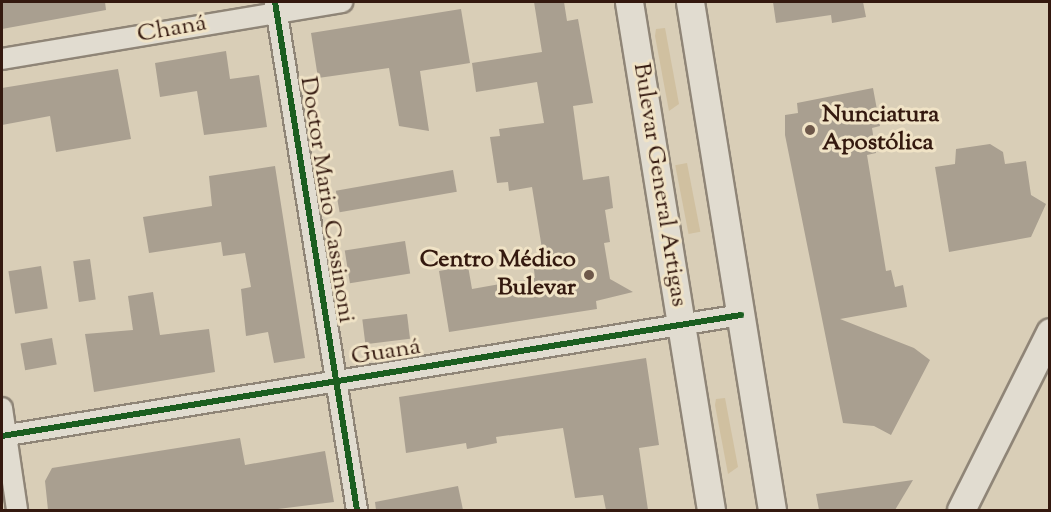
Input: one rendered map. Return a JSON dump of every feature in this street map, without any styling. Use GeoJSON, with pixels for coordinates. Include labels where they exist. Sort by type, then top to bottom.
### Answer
{"type":"FeatureCollection","features":[{"type":"Feature","properties":{"kind":"main road","name":"Bulevar General Artigas"},"geometry":{"type":"LineString","coordinates":[[629,2],[711,510]]}},
{"type":"Feature","properties":{"kind":"main road"},"geometry":{"type":"LineString","coordinates":[[690,2],[772,510]]}},
{"type":"Feature","properties":{"kind":"main road"},"geometry":{"type":"LineString","coordinates":[[961,510],[1050,332]]}},
{"type":"Feature","properties":{"kind":"street","name":"Chaná"},"geometry":{"type":"LineString","coordinates":[[2,59],[276,7],[342,2]]}},
{"type":"Feature","properties":{"kind":"street","name":"Doctor Mario Cassinoni"},"geometry":{"type":"LineString","coordinates":[[276,7],[357,510]]}},
{"type":"Feature","properties":{"kind":"street","name":"Guaná"},"geometry":{"type":"LineString","coordinates":[[4,436],[336,379],[741,315]]}},
{"type":"Feature","properties":{"kind":"street"},"geometry":{"type":"LineString","coordinates":[[2,408],[4,436],[17,510]]}},
{"type":"Feature","properties":{"kind":"shaded area"},"geometry":{"type":"Polygon","coordinates":[[[665,28],[679,104],[669,111],[655,36],[656,29],[665,28]]]}},
{"type":"Feature","properties":{"kind":"shaded area"},"geometry":{"type":"Polygon","coordinates":[[[687,163],[700,232],[689,234],[675,165],[687,163]]]}},
{"type":"Feature","properties":{"kind":"shaded area"},"geometry":{"type":"Polygon","coordinates":[[[725,398],[738,467],[728,474],[715,405],[716,399],[725,398]]]}},
{"type":"Feature","properties":{"kind":"building"},"geometry":{"type":"Polygon","coordinates":[[[2,2],[105,2],[106,10],[2,29],[2,2]]]}},
{"type":"Feature","properties":{"kind":"building"},"geometry":{"type":"Polygon","coordinates":[[[534,2],[564,2],[567,21],[578,19],[593,103],[573,106],[583,180],[609,176],[613,208],[605,210],[610,242],[604,243],[610,279],[633,292],[596,301],[597,309],[449,332],[439,271],[468,266],[472,289],[535,278],[533,262],[544,261],[532,187],[509,191],[508,182],[497,183],[490,137],[500,136],[499,129],[544,123],[537,82],[476,92],[472,63],[542,52],[534,2]]]}},
{"type":"Feature","properties":{"kind":"building"},"geometry":{"type":"Polygon","coordinates":[[[773,2],[863,2],[866,17],[832,23],[831,15],[776,23],[773,2]]]}},
{"type":"Feature","properties":{"kind":"building"},"geometry":{"type":"Polygon","coordinates":[[[461,9],[470,63],[420,71],[429,131],[399,126],[389,68],[318,78],[311,33],[461,9]]]}},
{"type":"Feature","properties":{"kind":"building"},"geometry":{"type":"Polygon","coordinates":[[[226,51],[230,79],[259,75],[267,127],[204,135],[197,91],[160,97],[155,63],[226,51]]]}},
{"type":"Feature","properties":{"kind":"building"},"geometry":{"type":"Polygon","coordinates":[[[118,69],[131,139],[56,152],[50,116],[2,125],[2,88],[118,69]]]}},
{"type":"Feature","properties":{"kind":"building"},"geometry":{"type":"Polygon","coordinates":[[[873,88],[880,126],[872,128],[876,153],[867,155],[886,271],[891,270],[895,287],[903,285],[907,307],[840,319],[914,348],[930,360],[891,435],[874,426],[843,423],[785,135],[785,115],[798,113],[797,103],[873,88]]]}},
{"type":"Feature","properties":{"kind":"building"},"geometry":{"type":"Polygon","coordinates":[[[990,144],[1003,152],[1005,164],[1026,161],[1031,195],[1046,204],[1031,237],[949,252],[935,167],[955,164],[956,149],[990,144]]]}},
{"type":"Feature","properties":{"kind":"building"},"geometry":{"type":"Polygon","coordinates":[[[275,166],[305,358],[274,363],[268,332],[246,336],[241,289],[251,287],[245,253],[223,256],[221,242],[149,253],[143,217],[212,206],[209,176],[275,166]]]}},
{"type":"Feature","properties":{"kind":"building"},"geometry":{"type":"Polygon","coordinates":[[[453,170],[457,192],[340,212],[336,191],[453,170]]]}},
{"type":"Feature","properties":{"kind":"building"},"geometry":{"type":"Polygon","coordinates":[[[405,241],[410,274],[350,283],[345,251],[405,241]]]}},
{"type":"Feature","properties":{"kind":"building"},"geometry":{"type":"Polygon","coordinates":[[[90,259],[96,300],[79,302],[73,261],[90,259]]]}},
{"type":"Feature","properties":{"kind":"building"},"geometry":{"type":"Polygon","coordinates":[[[41,266],[48,308],[15,314],[8,271],[41,266]]]}},
{"type":"Feature","properties":{"kind":"building"},"geometry":{"type":"Polygon","coordinates":[[[153,292],[160,335],[209,329],[215,372],[94,392],[85,334],[133,330],[128,296],[153,292]]]}},
{"type":"Feature","properties":{"kind":"building"},"geometry":{"type":"Polygon","coordinates":[[[407,314],[410,339],[365,344],[362,319],[407,314]]]}},
{"type":"Feature","properties":{"kind":"building"},"geometry":{"type":"Polygon","coordinates":[[[52,338],[57,365],[25,370],[20,344],[52,338]]]}},
{"type":"Feature","properties":{"kind":"building"},"geometry":{"type":"Polygon","coordinates":[[[646,358],[659,445],[639,448],[648,510],[606,510],[603,495],[575,498],[563,428],[496,437],[497,443],[467,449],[466,443],[406,453],[399,397],[646,358]]]}},
{"type":"Feature","properties":{"kind":"building"},"geometry":{"type":"Polygon","coordinates":[[[240,438],[245,465],[325,451],[334,502],[270,510],[48,510],[45,481],[52,468],[240,438]]]}},
{"type":"Feature","properties":{"kind":"building"},"geometry":{"type":"Polygon","coordinates":[[[913,480],[895,510],[819,510],[816,494],[913,480]]]}},
{"type":"Feature","properties":{"kind":"building"},"geometry":{"type":"Polygon","coordinates":[[[458,486],[463,510],[376,510],[375,502],[458,486]]]}},
{"type":"Feature","properties":{"kind":"cycle path"},"geometry":{"type":"LineString","coordinates":[[275,2],[357,510]]}},
{"type":"Feature","properties":{"kind":"cycle path"},"geometry":{"type":"LineString","coordinates":[[2,436],[741,315]]}},
{"type":"Feature","properties":{"kind":"place","name":"Nunciatura Apostólica"},"geometry":{"type":"Point","coordinates":[810,130]}},
{"type":"Feature","properties":{"kind":"place","name":"Centro Médico Bulevar"},"geometry":{"type":"Point","coordinates":[589,275]}}]}
